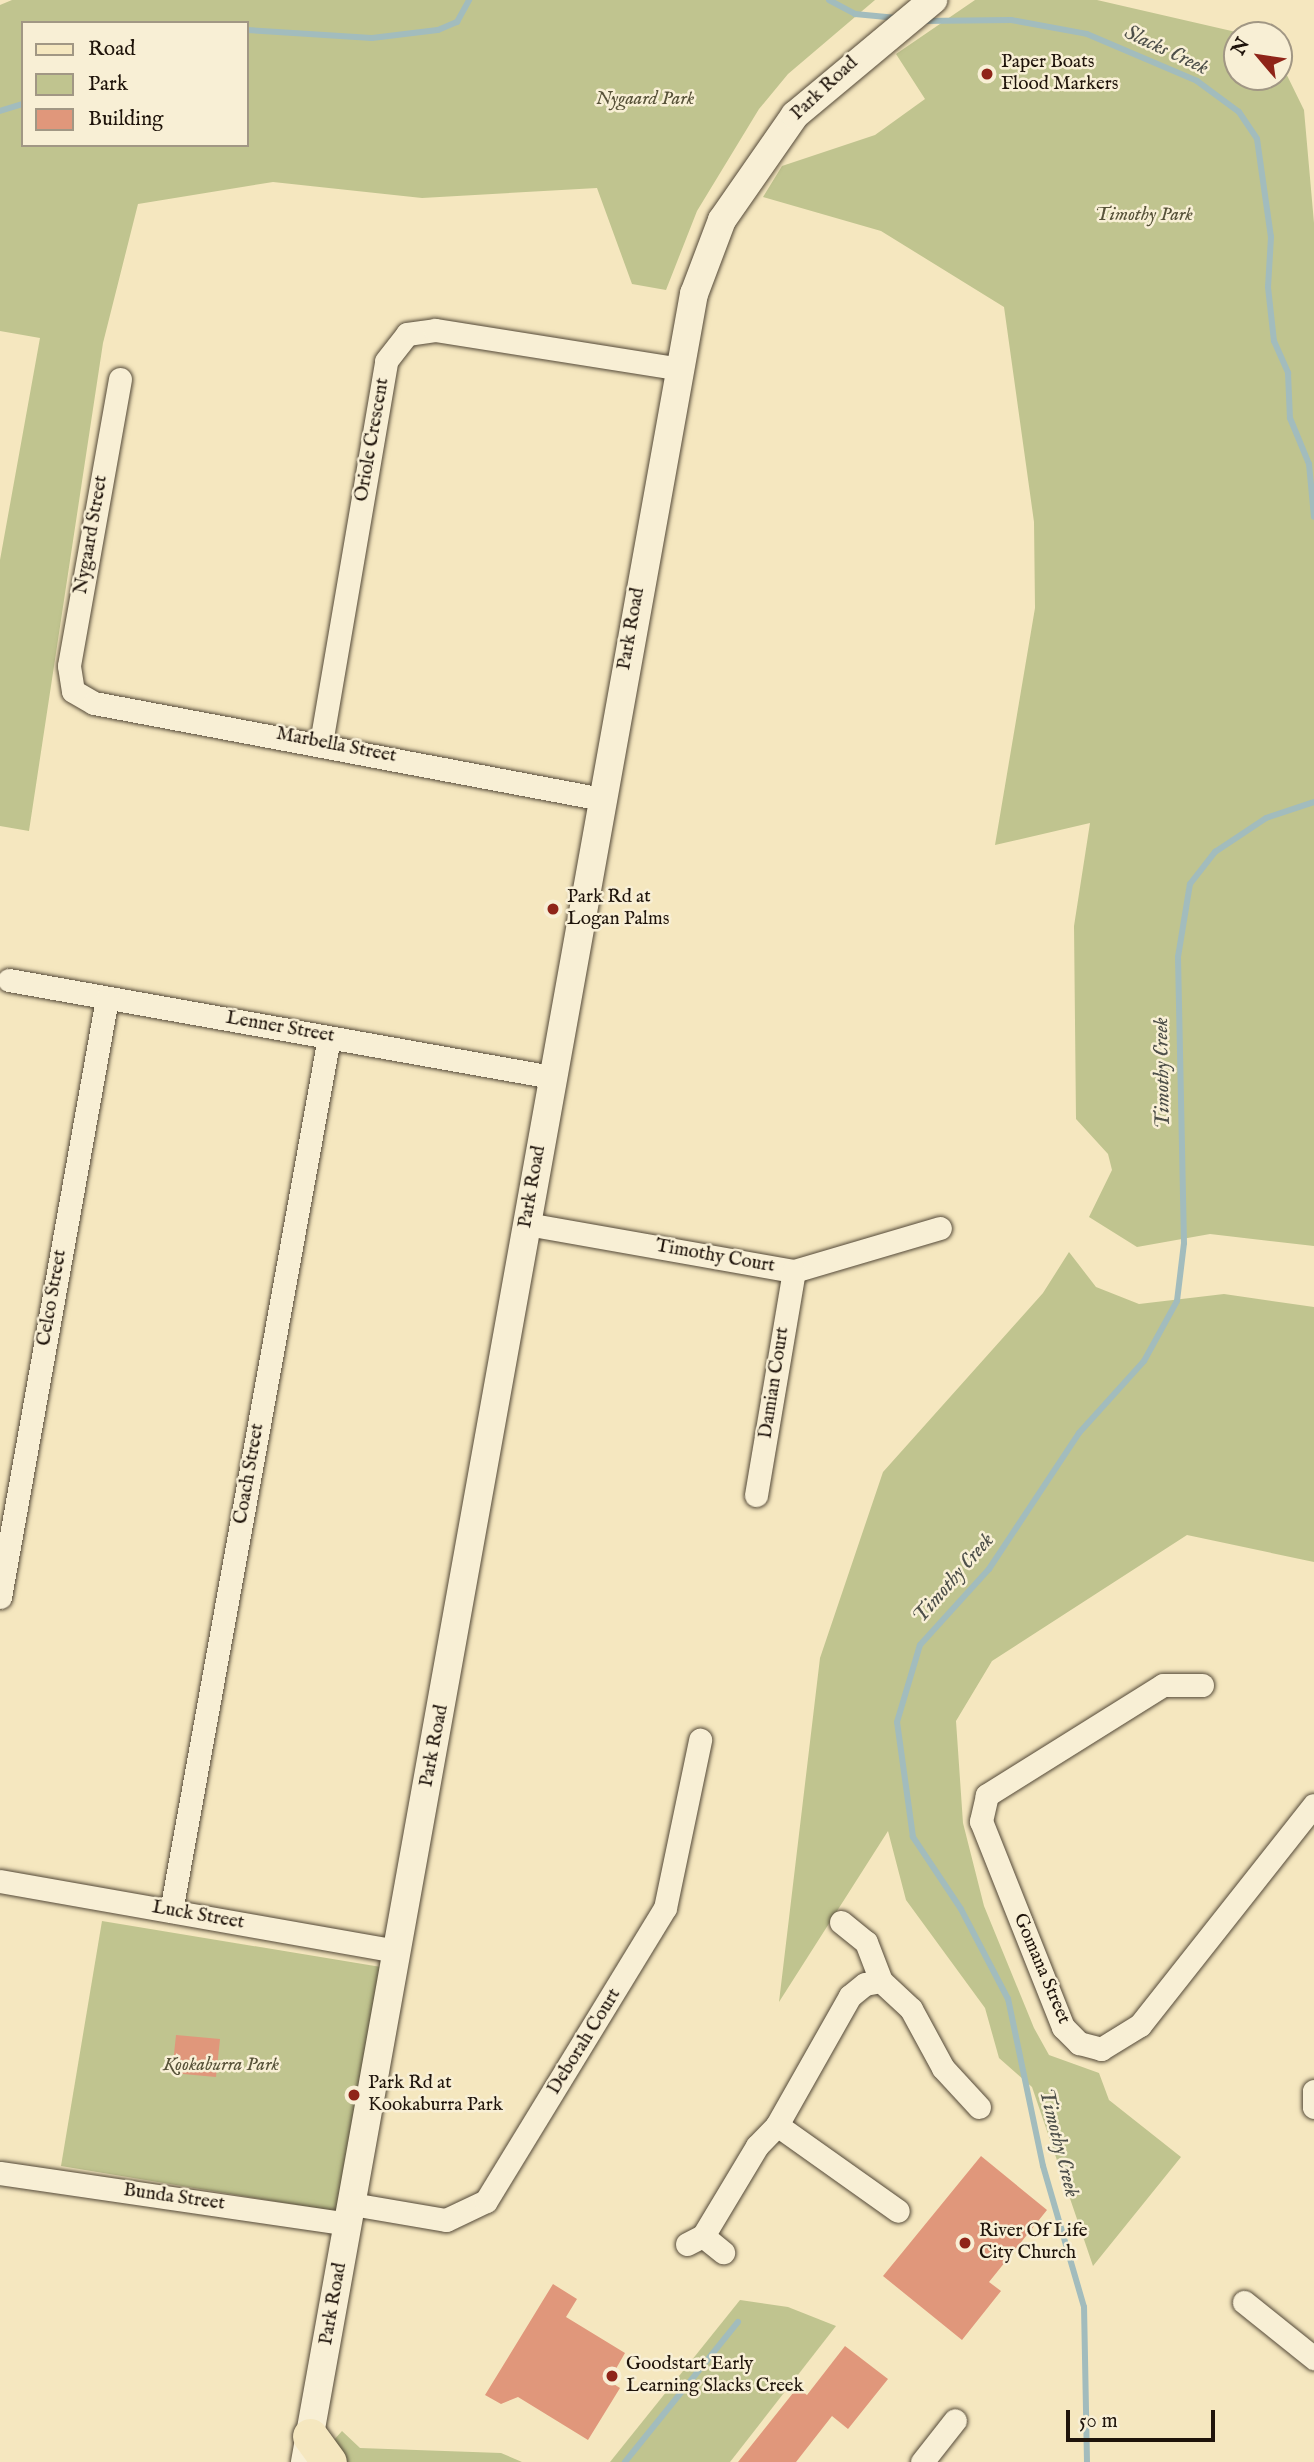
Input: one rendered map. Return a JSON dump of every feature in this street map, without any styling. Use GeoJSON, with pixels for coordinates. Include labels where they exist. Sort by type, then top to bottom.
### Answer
{"type":"FeatureCollection","features":[{"type":"Feature","properties":{"kind":"street","name":"Park Road"},"geometry":{"type":"LineString","coordinates":[[315,2453],[350,2214],[396,1951],[694,294],[722,220],[795,114],[878,42],[933,0]]}},
{"type":"Feature","properties":{"kind":"street","name":"Oriole Crescent"},"geometry":{"type":"LineString","coordinates":[[321,743],[386,361],[407,334],[435,330],[681,369]]}},
{"type":"Feature","properties":{"kind":"street","name":"Nygaard Street"},"geometry":{"type":"LineString","coordinates":[[72,691],[69,666],[120,379]]}},
{"type":"Feature","properties":{"kind":"street","name":"Marbella Street"},"geometry":{"type":"LineString","coordinates":[[72,691],[94,703],[321,743],[602,799]]}},
{"type":"Feature","properties":{"kind":"street","name":"Lenner Street"},"geometry":{"type":"LineString","coordinates":[[9,980],[552,1077]]}},
{"type":"Feature","properties":{"kind":"street","name":"Celco Street"},"geometry":{"type":"LineString","coordinates":[[0,1597],[107,999]]}},
{"type":"Feature","properties":{"kind":"street","name":"Coach Street"},"geometry":{"type":"LineString","coordinates":[[171,1911],[329,1037]]}},
{"type":"Feature","properties":{"kind":"street","name":"Timothy Court"},"geometry":{"type":"LineString","coordinates":[[527,1224],[794,1271],[940,1228]]}},
{"type":"Feature","properties":{"kind":"street","name":"Damian Court"},"geometry":{"type":"LineString","coordinates":[[756,1495],[794,1271]]}},
{"type":"Feature","properties":{"kind":"street","name":"Gomana Street"},"geometry":{"type":"LineString","coordinates":[[1202,1685],[1163,1685],[987,1795],[981,1821],[1063,2027],[1079,2043],[1101,2049],[1140,2025],[1314,1805]]}},
{"type":"Feature","properties":{"kind":"street","name":"Deborah Court"},"geometry":{"type":"LineString","coordinates":[[350,2214],[446,2220],[486,2201],[666,1908],[700,1740]]}},
{"type":"Feature","properties":{"kind":"street","name":"Luck Street"},"geometry":{"type":"LineString","coordinates":[[0,1881],[396,1951]]}},
{"type":"Feature","properties":{"kind":"street"},"geometry":{"type":"LineString","coordinates":[[841,1922],[866,1942],[881,1981],[911,2009],[943,2068],[979,2107]]}},
{"type":"Feature","properties":{"kind":"street"},"geometry":{"type":"LineString","coordinates":[[723,2252],[695,2240],[757,2146],[777,2125],[850,1996],[881,1981]]}},
{"type":"Feature","properties":{"kind":"street"},"geometry":{"type":"LineString","coordinates":[[1314,2091],[1314,2107]]}},
{"type":"Feature","properties":{"kind":"street"},"geometry":{"type":"LineString","coordinates":[[777,2125],[898,2211]]}},
{"type":"Feature","properties":{"kind":"street","name":"Bunda Street"},"geometry":{"type":"LineString","coordinates":[[0,2173],[350,2214]]}},
{"type":"Feature","properties":{"kind":"street"},"geometry":{"type":"LineString","coordinates":[[1244,2302],[1314,2358]]}},
{"type":"Feature","properties":{"kind":"street"},"geometry":{"type":"LineString","coordinates":[[922,2462],[955,2420]]}},
{"type":"Feature","properties":{"kind":"green space","name":"Nygaard Park"},"geometry":{"type":"Polygon","coordinates":[[[12,0],[875,0],[788,74],[759,109],[697,211],[666,290],[632,284],[597,188],[422,198],[273,182],[138,204],[103,343],[29,831],[0,826],[0,560],[40,338],[0,331],[0,5],[12,0]]]}},
{"type":"Feature","properties":{"kind":"green space","name":"Timothy Park"},"geometry":{"type":"Polygon","coordinates":[[[975,0],[1097,0],[1223,29],[1223,91],[1293,91],[1293,88],[1304,110],[1314,223],[1314,1246],[1210,1234],[1137,1247],[1089,1217],[1112,1170],[1108,1154],[1076,1119],[1074,926],[1090,823],[995,845],[1035,608],[1034,522],[1004,307],[881,231],[763,197],[782,166],[875,135],[925,99],[896,54],[975,0]]]}},
{"type":"Feature","properties":{"kind":"green space"},"geometry":{"type":"Polygon","coordinates":[[[1069,1252],[1096,1287],[1139,1304],[1224,1294],[1314,1307],[1314,1562],[1187,1535],[992,1661],[956,1721],[963,1823],[984,1906],[1034,2028],[1049,2055],[1099,2073],[1109,2100],[1181,2157],[1093,2266],[1032,2087],[999,2058],[985,2008],[906,1900],[888,1831],[779,2002],[820,1658],[883,1472],[1043,1293],[1069,1252]]]}},
{"type":"Feature","properties":{"kind":"green space","name":"Kookaburra Park"},"geometry":{"type":"Polygon","coordinates":[[[102,1921],[381,1967],[340,2212],[61,2166],[102,1921]]]}},
{"type":"Feature","properties":{"kind":"green space"},"geometry":{"type":"Polygon","coordinates":[[[740,2300],[788,2307],[836,2326],[730,2462],[610,2462],[740,2300]]]}},
{"type":"Feature","properties":{"kind":"green space"},"geometry":{"type":"Polygon","coordinates":[[[342,2431],[360,2448],[501,2453],[522,2462],[339,2462],[333,2441],[342,2431]]]}},
{"type":"Feature","properties":{"kind":"building"},"geometry":{"type":"Polygon","coordinates":[[[176,2035],[220,2039],[216,2077],[172,2073],[176,2035]]]}},
{"type":"Feature","properties":{"kind":"building","name":"River Of Life City Church"},"geometry":{"type":"Polygon","coordinates":[[[981,2156],[1047,2210],[989,2282],[1001,2291],[962,2340],[883,2276],[981,2156]]]}},
{"type":"Feature","properties":{"kind":"building"},"geometry":{"type":"Polygon","coordinates":[[[553,2284],[577,2299],[566,2317],[625,2353],[609,2381],[620,2388],[588,2440],[518,2397],[501,2404],[485,2395],[553,2284]]]}},
{"type":"Feature","properties":{"kind":"building"},"geometry":{"type":"Polygon","coordinates":[[[845,2346],[888,2379],[848,2429],[832,2416],[796,2462],[738,2462],[797,2388],[807,2395],[845,2346]]]}},
{"type":"Feature","properties":{"kind":"waterway","name":"Slacks Creek"},"geometry":{"type":"LineString","coordinates":[[248,30],[372,38],[438,30],[457,22],[469,0]]}},
{"type":"Feature","properties":{"kind":"waterway","name":"Slacks Creek"},"geometry":{"type":"LineString","coordinates":[[829,0],[855,14],[897,18]]}},
{"type":"Feature","properties":{"kind":"waterway","name":"Slacks Creek"},"geometry":{"type":"LineString","coordinates":[[922,21],[1011,20],[1087,34],[1197,81],[1239,112],[1257,139],[1271,237],[1268,287],[1274,341],[1288,373],[1290,418],[1309,464],[1314,517]]}},
{"type":"Feature","properties":{"kind":"waterway","name":"Slacks Creek"},"geometry":{"type":"LineString","coordinates":[[0,111],[21,105]]}},
{"type":"Feature","properties":{"kind":"waterway","name":"Timothy Creek"},"geometry":{"type":"LineString","coordinates":[[1087,2462],[1084,2307],[1043,2166],[1008,1999],[961,1909],[913,1837],[897,1722],[920,1645],[989,1569],[1079,1433],[1144,1361],[1177,1301],[1184,1243],[1178,957],[1190,884],[1215,852],[1266,818],[1314,802]]}},
{"type":"Feature","properties":{"kind":"waterway"},"geometry":{"type":"LineString","coordinates":[[625,2462],[738,2322]]}},
{"type":"Feature","properties":{"kind":"place","name":"Paper Boats Flood Markers"},"geometry":{"type":"Point","coordinates":[987,74]}},
{"type":"Feature","properties":{"kind":"place","name":"Park Rd at Logan Palms"},"geometry":{"type":"Point","coordinates":[553,909]}},
{"type":"Feature","properties":{"kind":"place","name":"Park Rd at Kookaburra Park"},"geometry":{"type":"Point","coordinates":[354,2095]}},
{"type":"Feature","properties":{"kind":"place","name":"River Of Life City Church"},"geometry":{"type":"Point","coordinates":[965,2243]}},
{"type":"Feature","properties":{"kind":"place","name":"Goodstart Early Learning Slacks Creek"},"geometry":{"type":"Point","coordinates":[612,2376]}}]}
